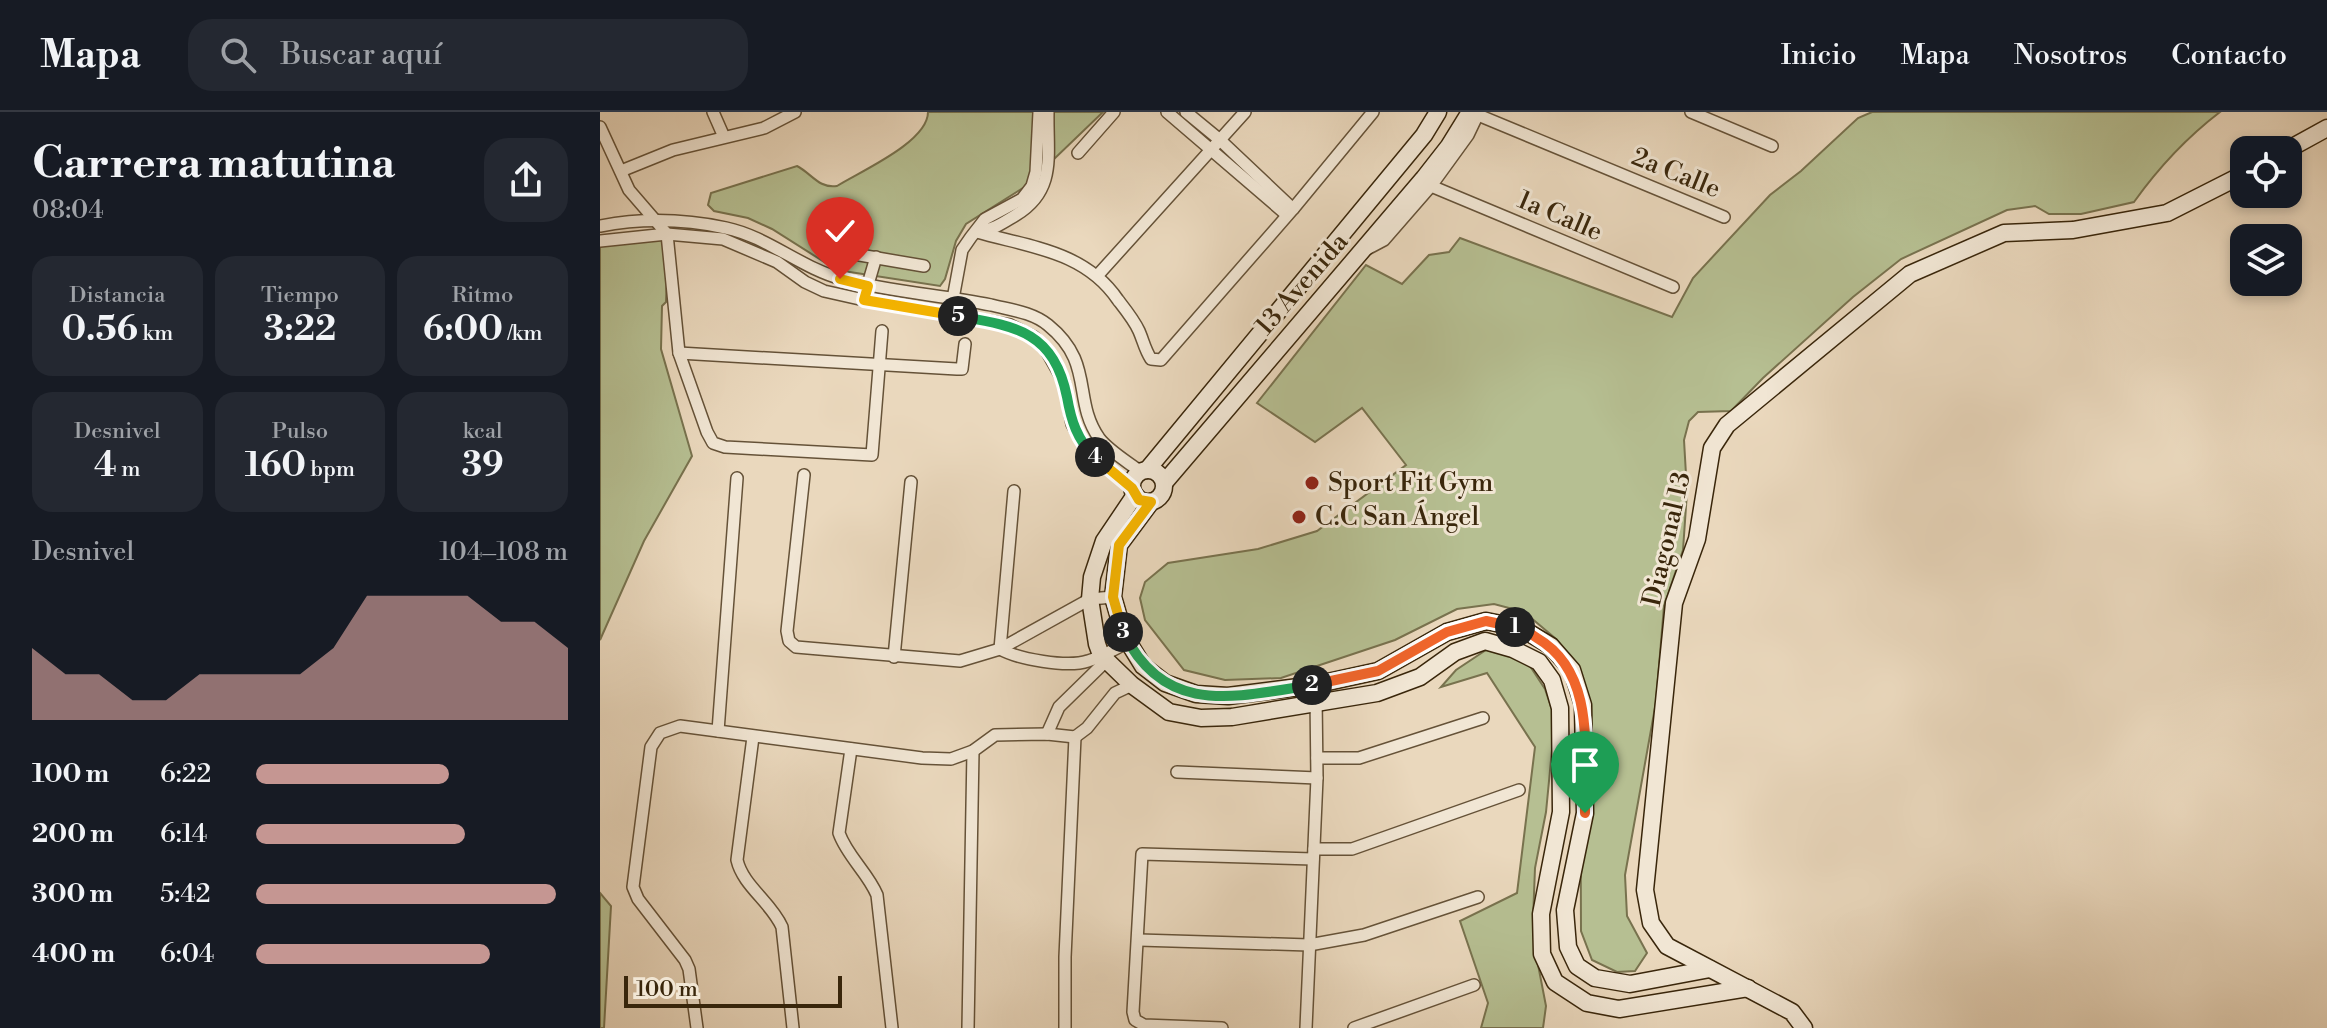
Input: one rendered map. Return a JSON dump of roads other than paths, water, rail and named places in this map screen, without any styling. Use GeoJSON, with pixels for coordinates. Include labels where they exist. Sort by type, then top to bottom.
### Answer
{"type":"FeatureCollection","features":[{"type":"Feature","properties":{"kind":"street"},"geometry":{"type":"LineString","coordinates":[[713,112],[724,137]]}},
{"type":"Feature","properties":{"kind":"street"},"geometry":{"type":"LineString","coordinates":[[621,171],[654,156],[764,128],[795,112]]}},
{"type":"Feature","properties":{"kind":"street"},"geometry":{"type":"LineString","coordinates":[[950,315],[962,250],[985,219],[1022,199],[1032,186],[1036,172],[1039,112]]}},
{"type":"Feature","properties":{"kind":"street"},"geometry":{"type":"LineString","coordinates":[[977,232],[993,229],[1039,198],[1046,179],[1048,112]]}},
{"type":"Feature","properties":{"kind":"street"},"geometry":{"type":"LineString","coordinates":[[1078,153],[1114,112]]}},
{"type":"Feature","properties":{"kind":"street"},"geometry":{"type":"LineString","coordinates":[[1167,112],[1216,144]]}},
{"type":"Feature","properties":{"kind":"street"},"geometry":{"type":"LineString","coordinates":[[1186,112],[1290,212]]}},
{"type":"Feature","properties":{"kind":"street"},"geometry":{"type":"LineString","coordinates":[[1097,276],[1245,112]]}},
{"type":"Feature","properties":{"kind":"street"},"geometry":{"type":"LineString","coordinates":[[977,232],[1051,250],[1078,262],[1115,295],[1138,328],[1151,359],[1161,360],[1373,112]]}},
{"type":"Feature","properties":{"kind":"street","name":"13 Avenida"},"geometry":{"type":"LineString","coordinates":[[1144,471],[1424,135],[1438,112]]}},
{"type":"Feature","properties":{"kind":"street"},"geometry":{"type":"LineString","coordinates":[[1691,112],[1772,146]]}},
{"type":"Feature","properties":{"kind":"street"},"geometry":{"type":"LineString","coordinates":[[1362,252],[1384,240],[1431,186],[1468,135],[1476,113]]}},
{"type":"Feature","properties":{"kind":"street","name":"13 Avenida"},"geometry":{"type":"LineString","coordinates":[[1164,483],[1362,252],[1476,113]]}},
{"type":"Feature","properties":{"kind":"street","name":"2a Calle"},"geometry":{"type":"LineString","coordinates":[[1476,113],[1724,217]]}},
{"type":"Feature","properties":{"kind":"street"},"geometry":{"type":"LineString","coordinates":[[600,127],[629,190],[667,234],[679,353],[713,443],[725,447],[863,457],[872,455],[882,331]]}},
{"type":"Feature","properties":{"kind":"street"},"geometry":{"type":"LineString","coordinates":[[2302,142],[2327,128]]}},
{"type":"Feature","properties":{"kind":"street","name":"Diagonal 13"},"geometry":{"type":"LineString","coordinates":[[1804,1028],[1792,1012],[1667,946],[1651,923],[1645,890],[1674,603],[1697,539],[1712,448],[1727,425],[1910,274],[2004,233],[2073,230],[2167,213],[2230,181]]}},
{"type":"Feature","properties":{"kind":"street","name":"1a Calle"},"geometry":{"type":"LineString","coordinates":[[1431,186],[1673,287]]}},
{"type":"Feature","properties":{"kind":"street"},"geometry":{"type":"LineString","coordinates":[[600,226],[656,218],[729,228],[765,242],[817,271],[868,286],[1024,312],[1048,325],[1067,342],[1079,365],[1089,418],[1100,439],[1144,471],[1157,473],[1164,483],[1161,495],[1151,502],[1119,545],[1113,597],[1117,617],[1143,666],[1165,683],[1196,694],[1228,696],[1314,685],[1378,671],[1447,632],[1486,621],[1521,628],[1551,646],[1572,670],[1583,705],[1585,813],[1565,910],[1568,947],[1577,966],[1595,978],[1630,984],[1710,969]]}},
{"type":"Feature","properties":{"kind":"street"},"geometry":{"type":"LineString","coordinates":[[600,241],[667,234],[723,239],[777,262],[824,291],[1010,325],[1034,337],[1056,364],[1064,382],[1072,424],[1085,447],[1139,500],[1151,502]]}},
{"type":"Feature","properties":{"kind":"street"},"geometry":{"type":"LineString","coordinates":[[854,254],[924,266]]}},
{"type":"Feature","properties":{"kind":"street"},"geometry":{"type":"LineString","coordinates":[[864,300],[876,257]]}},
{"type":"Feature","properties":{"kind":"street"},"geometry":{"type":"LineString","coordinates":[[679,353],[962,369],[965,344]]}},
{"type":"Feature","properties":{"kind":"street"},"geometry":{"type":"LineString","coordinates":[[1144,471],[1134,478],[1133,492],[1104,541],[1092,577],[1090,599],[1097,644],[1103,658],[1132,685],[1169,712],[1201,718],[1232,717],[1377,693],[1420,677],[1455,652],[1485,641],[1513,649],[1539,662],[1552,680],[1560,708],[1561,812],[1541,914],[1542,954],[1555,982],[1587,1003],[1619,1009],[1748,988]]}},
{"type":"Feature","properties":{"kind":"street"},"geometry":{"type":"LineString","coordinates":[[804,475],[787,631],[789,641],[796,647],[960,661],[1000,649],[1090,599],[1113,597]]}},
{"type":"Feature","properties":{"kind":"street"},"geometry":{"type":"LineString","coordinates":[[718,731],[737,478]]}},
{"type":"Feature","properties":{"kind":"street"},"geometry":{"type":"LineString","coordinates":[[894,657],[911,482]]}},
{"type":"Feature","properties":{"kind":"street"},"geometry":{"type":"LineString","coordinates":[[1000,649],[1014,491]]}},
{"type":"Feature","properties":{"kind":"street"},"geometry":{"type":"LineString","coordinates":[[1047,734],[1059,707],[1103,658],[1129,642]]}},
{"type":"Feature","properties":{"kind":"street"},"geometry":{"type":"LineString","coordinates":[[1000,649],[1024,659],[1086,662],[1103,658]]}},
{"type":"Feature","properties":{"kind":"street"},"geometry":{"type":"LineString","coordinates":[[697,1028],[685,960],[638,899],[633,887],[651,747],[660,733],[680,726],[951,759],[973,751],[995,735],[1075,737],[1087,728],[1115,693],[1132,685]]}},
{"type":"Feature","properties":{"kind":"street"},"geometry":{"type":"LineString","coordinates":[[1306,1028],[1317,778],[1314,685]]}},
{"type":"Feature","properties":{"kind":"street"},"geometry":{"type":"LineString","coordinates":[[1273,691],[1278,710]]}},
{"type":"Feature","properties":{"kind":"street"},"geometry":{"type":"LineString","coordinates":[[1317,758],[1359,758],[1483,718]]}},
{"type":"Feature","properties":{"kind":"street"},"geometry":{"type":"LineString","coordinates":[[753,737],[737,860],[740,872],[776,913],[782,927],[793,1028]]}},
{"type":"Feature","properties":{"kind":"street"},"geometry":{"type":"LineString","coordinates":[[1065,1028],[1065,957],[1075,737]]}},
{"type":"Feature","properties":{"kind":"street"},"geometry":{"type":"LineString","coordinates":[[851,749],[839,833],[877,895],[892,1028]]}},
{"type":"Feature","properties":{"kind":"street"},"geometry":{"type":"LineString","coordinates":[[968,1028],[973,751]]}},
{"type":"Feature","properties":{"kind":"street"},"geometry":{"type":"LineString","coordinates":[[1177,772],[1317,778]]}},
{"type":"Feature","properties":{"kind":"street"},"geometry":{"type":"LineString","coordinates":[[1222,1028],[1144,1025],[1135,1020],[1142,854],[1313,854],[1352,849],[1519,790]]}},
{"type":"Feature","properties":{"kind":"street"},"geometry":{"type":"LineString","coordinates":[[1139,940],[1309,945],[1364,935],[1478,897]]}},
{"type":"Feature","properties":{"kind":"street"},"geometry":{"type":"LineString","coordinates":[[1354,1028],[1474,985]]}},
{"type":"Feature","properties":{"kind":"place","name":"Sport Fit Gym"},"geometry":{"type":"Point","coordinates":[1312,483]}},
{"type":"Feature","properties":{"kind":"place","name":"C.C San Ángel"},"geometry":{"type":"Point","coordinates":[1299,517]}}]}
